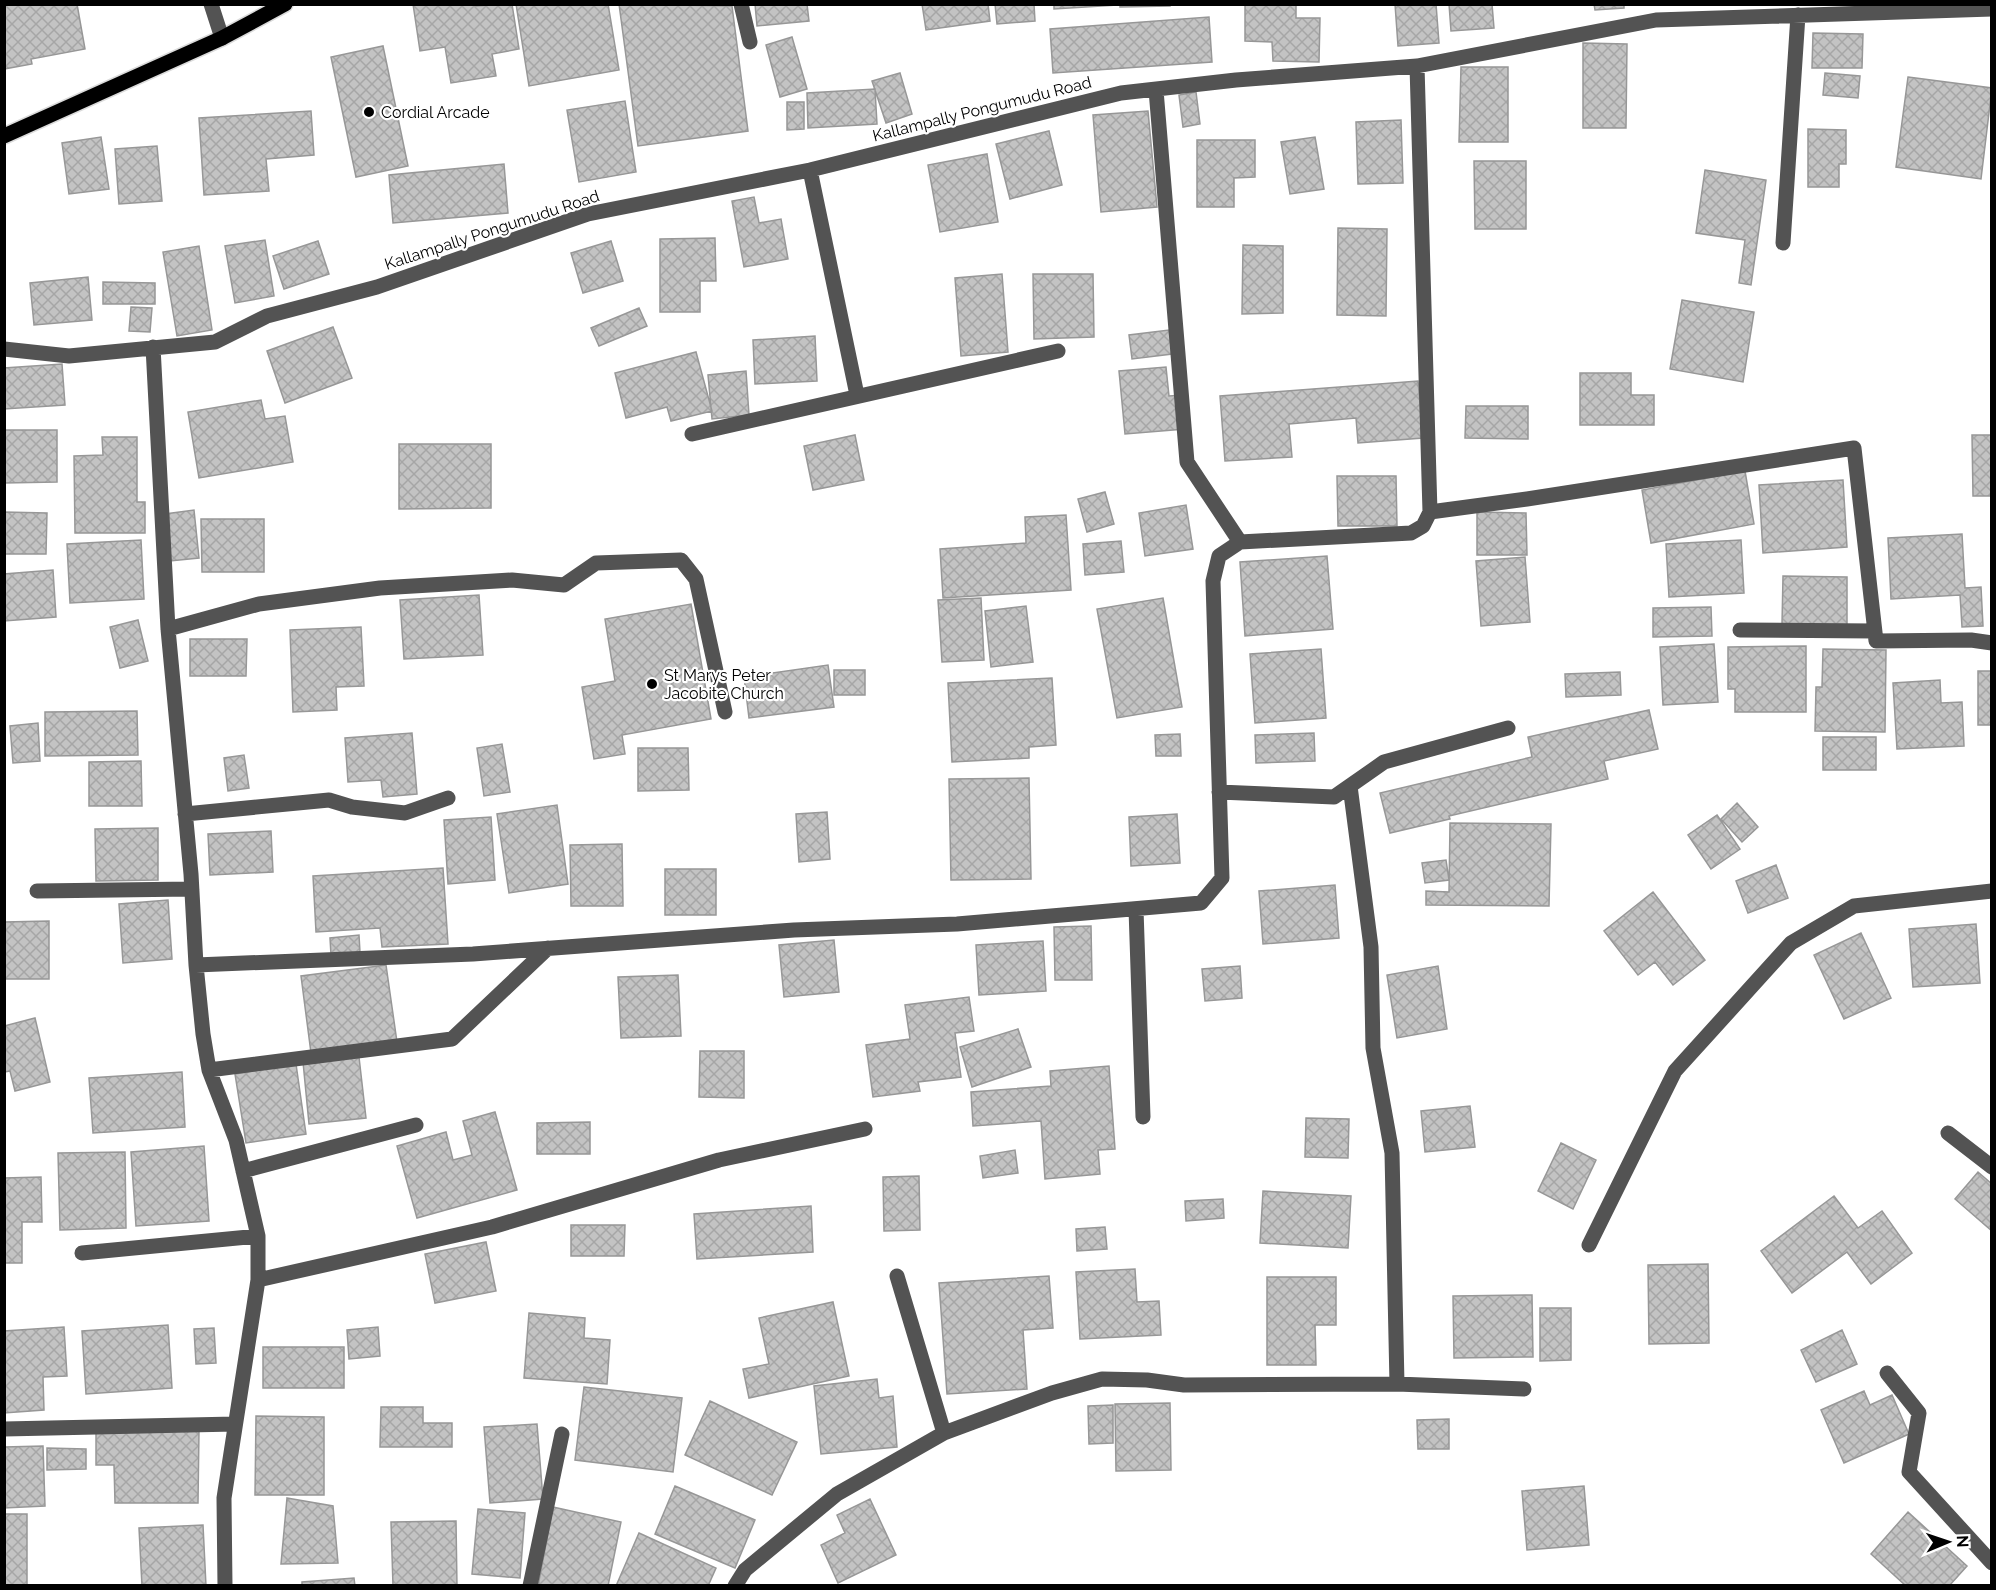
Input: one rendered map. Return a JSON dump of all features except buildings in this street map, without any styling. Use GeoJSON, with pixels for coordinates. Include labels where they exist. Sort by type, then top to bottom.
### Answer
{"type":"FeatureCollection","features":[{"type":"Feature","properties":{"kind":"main road"},"geometry":{"type":"LineString","coordinates":[[4,136],[222,38],[285,4]]}},
{"type":"Feature","properties":{"kind":"street"},"geometry":{"type":"LineString","coordinates":[[211,4],[222,38]]}},
{"type":"Feature","properties":{"kind":"street"},"geometry":{"type":"LineString","coordinates":[[741,4],[750,42]]}},
{"type":"Feature","properties":{"kind":"street","name":"Kallampally Pongumudu Road"},"geometry":{"type":"LineString","coordinates":[[4,349],[69,356],[215,342],[267,316],[377,287],[588,214],[810,170],[1121,93],[1236,80],[1418,66],[1656,20],[1992,9]]}},
{"type":"Feature","properties":{"kind":"street"},"geometry":{"type":"LineString","coordinates":[[1783,243],[1798,15]]}},
{"type":"Feature","properties":{"kind":"street"},"geometry":{"type":"LineString","coordinates":[[196,965],[473,954],[794,930],[957,924],[1201,903],[1222,878],[1213,581],[1219,556],[1240,542],[1411,533],[1423,526],[1430,512],[1418,66]]}},
{"type":"Feature","properties":{"kind":"street"},"geometry":{"type":"LineString","coordinates":[[1156,90],[1187,462],[1240,542]]}},
{"type":"Feature","properties":{"kind":"street"},"geometry":{"type":"LineString","coordinates":[[810,170],[857,395]]}},
{"type":"Feature","properties":{"kind":"street"},"geometry":{"type":"LineString","coordinates":[[153,347],[168,629],[203,1034],[209,1070],[236,1140],[258,1236],[258,1280],[224,1497],[225,1586]]}},
{"type":"Feature","properties":{"kind":"street"},"geometry":{"type":"LineString","coordinates":[[692,434],[1058,351]]}},
{"type":"Feature","properties":{"kind":"street"},"geometry":{"type":"LineString","coordinates":[[1430,512],[1854,448],[1876,641],[1971,640],[1992,643]]}},
{"type":"Feature","properties":{"kind":"street"},"geometry":{"type":"LineString","coordinates":[[168,629],[259,604],[380,588],[513,580],[564,585],[596,563],[681,560],[696,579],[724,712]]}},
{"type":"Feature","properties":{"kind":"street"},"geometry":{"type":"LineString","coordinates":[[1740,630],[1875,631]]}},
{"type":"Feature","properties":{"kind":"street"},"geometry":{"type":"LineString","coordinates":[[1220,792],[1334,797],[1384,762],[1508,728]]}},
{"type":"Feature","properties":{"kind":"street"},"geometry":{"type":"LineString","coordinates":[[1350,786],[1371,947],[1373,1048],[1392,1152],[1397,1384]]}},
{"type":"Feature","properties":{"kind":"street"},"geometry":{"type":"LineString","coordinates":[[185,813],[329,800],[352,807],[405,813],[448,798]]}},
{"type":"Feature","properties":{"kind":"street"},"geometry":{"type":"LineString","coordinates":[[37,891],[192,889]]}},
{"type":"Feature","properties":{"kind":"street"},"geometry":{"type":"LineString","coordinates":[[1589,1245],[1675,1071],[1791,942],[1854,906],[1992,891]]}},
{"type":"Feature","properties":{"kind":"street"},"geometry":{"type":"LineString","coordinates":[[1136,909],[1143,1117]]}},
{"type":"Feature","properties":{"kind":"street"},"geometry":{"type":"LineString","coordinates":[[209,1070],[452,1039],[548,948]]}},
{"type":"Feature","properties":{"kind":"street"},"geometry":{"type":"LineString","coordinates":[[243,1171],[416,1125]]}},
{"type":"Feature","properties":{"kind":"street"},"geometry":{"type":"LineString","coordinates":[[258,1280],[492,1227],[719,1160],[865,1129]]}},
{"type":"Feature","properties":{"kind":"street"},"geometry":{"type":"LineString","coordinates":[[1948,1133],[1992,1167]]}},
{"type":"Feature","properties":{"kind":"street"},"geometry":{"type":"LineString","coordinates":[[82,1253],[258,1236]]}},
{"type":"Feature","properties":{"kind":"street"},"geometry":{"type":"LineString","coordinates":[[897,1276],[944,1433]]}},
{"type":"Feature","properties":{"kind":"street"},"geometry":{"type":"LineString","coordinates":[[1887,1373],[1919,1413],[1909,1472],[1992,1563]]}},
{"type":"Feature","properties":{"kind":"street"},"geometry":{"type":"LineString","coordinates":[[735,1586],[745,1570],[837,1494],[944,1433],[1052,1394],[1102,1379],[1147,1380],[1184,1385],[1397,1384],[1524,1389]]}},
{"type":"Feature","properties":{"kind":"street"},"geometry":{"type":"LineString","coordinates":[[4,1429],[235,1424]]}},
{"type":"Feature","properties":{"kind":"street"},"geometry":{"type":"LineString","coordinates":[[530,1586],[562,1434]]}},
{"type":"Feature","properties":{"kind":"place","name":"Cordial Arcade"},"geometry":{"type":"Point","coordinates":[369,112]}},
{"type":"Feature","properties":{"kind":"place","name":"St Marys Peter Jacobite Church"},"geometry":{"type":"Point","coordinates":[652,684]}}]}
